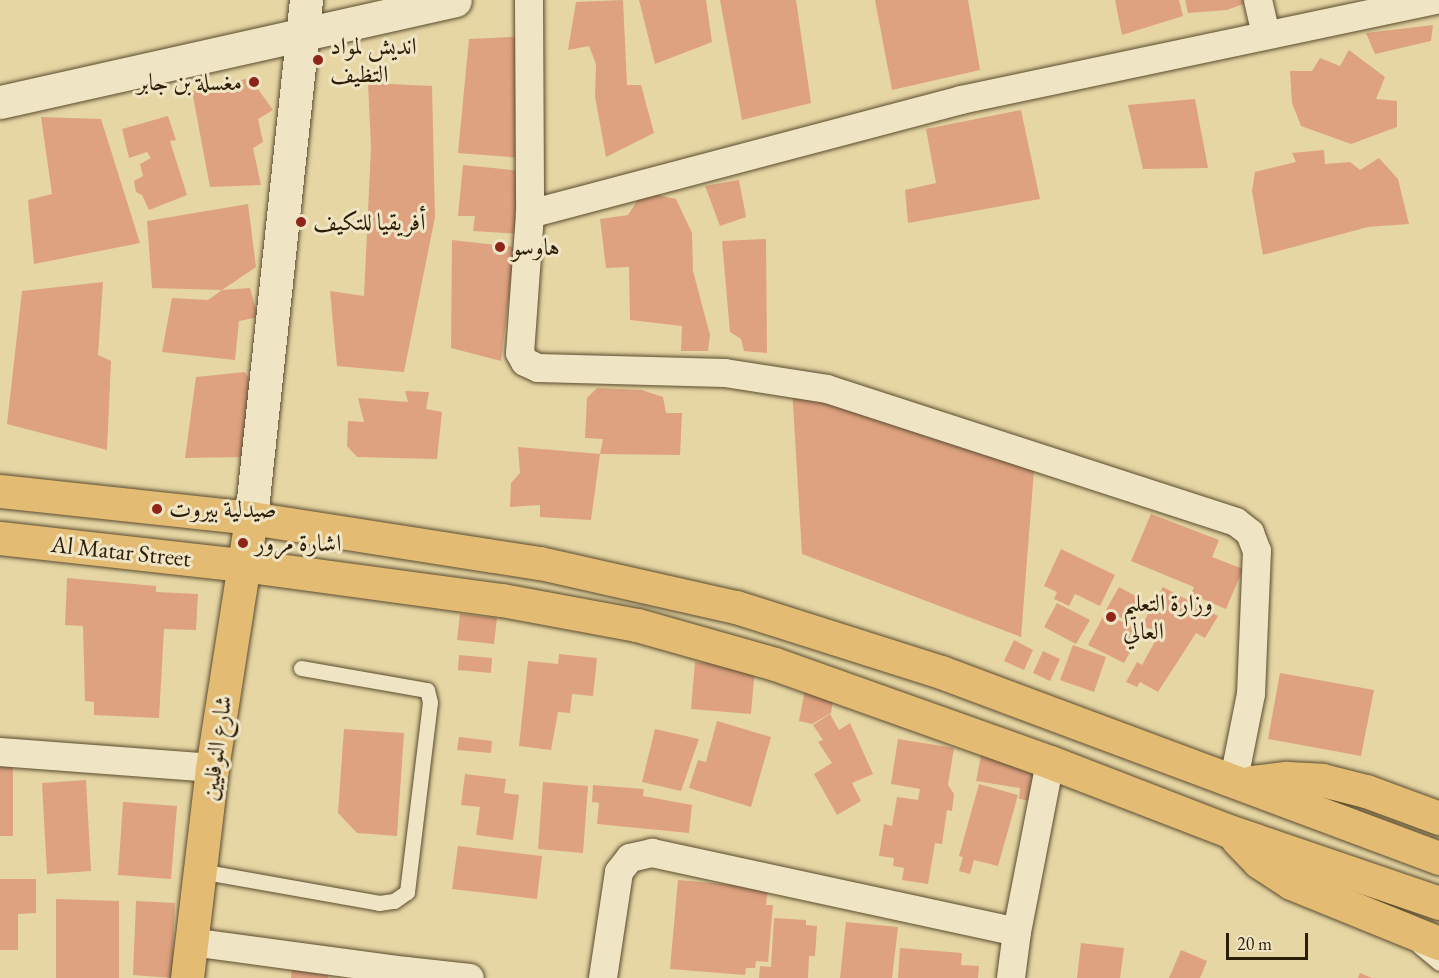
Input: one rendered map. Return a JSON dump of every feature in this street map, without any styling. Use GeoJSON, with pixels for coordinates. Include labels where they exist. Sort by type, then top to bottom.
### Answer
{"type":"FeatureCollection","features":[{"type":"Feature","properties":{"kind":"main road","name":"Al Matar Street"},"geometry":{"type":"LineString","coordinates":[[0,491],[251,518],[540,564],[736,607],[941,672],[1240,781],[1439,858]]}},
{"type":"Feature","properties":{"kind":"main road","name":"شارع النوفليين"},"geometry":{"type":"LineString","coordinates":[[187,978],[212,768],[251,518]]}},
{"type":"Feature","properties":{"kind":"main road","name":"Al Matar Street"},"geometry":{"type":"LineString","coordinates":[[0,538],[242,565],[502,600],[637,626],[775,664],[1050,762],[1229,831],[1439,903]]}},
{"type":"Feature","properties":{"kind":"main road"},"geometry":{"type":"LineString","coordinates":[[1240,781],[1287,778],[1322,780],[1366,791],[1439,818]]}},
{"type":"Feature","properties":{"kind":"main road"},"geometry":{"type":"LineString","coordinates":[[1229,831],[1258,861],[1291,883],[1439,943]]}},
{"type":"Feature","properties":{"kind":"street"},"geometry":{"type":"LineString","coordinates":[[251,518],[306,0]]}},
{"type":"Feature","properties":{"kind":"street"},"geometry":{"type":"LineString","coordinates":[[0,102],[455,0]]}},
{"type":"Feature","properties":{"kind":"street"},"geometry":{"type":"LineString","coordinates":[[529,0],[530,214],[520,353],[525,362],[538,368],[725,373],[827,389],[1236,522],[1250,533],[1257,551],[1251,694],[1240,781]]}},
{"type":"Feature","properties":{"kind":"street"},"geometry":{"type":"LineString","coordinates":[[1258,0],[1266,34]]}},
{"type":"Feature","properties":{"kind":"street"},"geometry":{"type":"LineString","coordinates":[[530,214],[961,100],[1435,0]]}},
{"type":"Feature","properties":{"kind":"street"},"geometry":{"type":"LineString","coordinates":[[0,752],[212,768]]}},
{"type":"Feature","properties":{"kind":"street"},"geometry":{"type":"LineString","coordinates":[[1011,978],[1017,932],[1050,762]]}},
{"type":"Feature","properties":{"kind":"street"},"geometry":{"type":"LineString","coordinates":[[603,978],[619,872],[630,858],[652,854],[1017,932]]}},
{"type":"Feature","properties":{"kind":"street"},"geometry":{"type":"LineString","coordinates":[[191,942],[405,975],[470,978]]}},
{"type":"Feature","properties":{"kind":"lane"},"geometry":{"type":"LineString","coordinates":[[200,871],[379,903],[394,901],[407,892],[430,702],[427,690],[301,668]]}},
{"type":"Feature","properties":{"kind":"lane"},"geometry":{"type":"LineString","coordinates":[[1396,927],[1439,963]]}},
{"type":"Feature","properties":{"kind":"building"},"geometry":{"type":"Polygon","coordinates":[[[623,0],[627,85],[641,85],[654,133],[606,157],[595,96],[596,64],[589,46],[568,50],[576,2],[623,0]]]}},
{"type":"Feature","properties":{"kind":"building"},"geometry":{"type":"Polygon","coordinates":[[[639,0],[706,0],[712,42],[655,64],[639,0]]]}},
{"type":"Feature","properties":{"kind":"building"},"geometry":{"type":"Polygon","coordinates":[[[720,0],[796,0],[811,103],[742,120],[720,0]]]}},
{"type":"Feature","properties":{"kind":"building"},"geometry":{"type":"Polygon","coordinates":[[[875,0],[968,0],[980,70],[892,90],[875,0]]]}},
{"type":"Feature","properties":{"kind":"building"},"geometry":{"type":"Polygon","coordinates":[[[1115,0],[1179,0],[1183,16],[1122,35],[1115,0]]]}},
{"type":"Feature","properties":{"kind":"building"},"geometry":{"type":"Polygon","coordinates":[[[1185,0],[1254,0],[1227,10],[1188,13],[1185,0]]]}},
{"type":"Feature","properties":{"kind":"building"},"geometry":{"type":"Polygon","coordinates":[[[1433,25],[1431,41],[1375,54],[1366,33],[1433,25]]]}},
{"type":"Feature","properties":{"kind":"building"},"geometry":{"type":"Polygon","coordinates":[[[529,36],[522,158],[458,153],[469,39],[529,36]]]}},
{"type":"Feature","properties":{"kind":"building"},"geometry":{"type":"Polygon","coordinates":[[[1349,50],[1385,77],[1376,99],[1397,101],[1397,127],[1351,144],[1301,126],[1292,103],[1290,71],[1312,71],[1320,58],[1340,66],[1349,50]]]}},
{"type":"Feature","properties":{"kind":"building"},"geometry":{"type":"Polygon","coordinates":[[[250,78],[273,110],[258,119],[263,142],[253,148],[261,185],[210,187],[192,91],[250,78]]]}},
{"type":"Feature","properties":{"kind":"building"},"geometry":{"type":"Polygon","coordinates":[[[368,83],[432,86],[435,217],[404,372],[337,366],[330,291],[364,296],[371,147],[368,83]]]}},
{"type":"Feature","properties":{"kind":"building"},"geometry":{"type":"Polygon","coordinates":[[[1195,99],[1208,168],[1143,169],[1128,105],[1195,99]]]}},
{"type":"Feature","properties":{"kind":"building"},"geometry":{"type":"Polygon","coordinates":[[[1021,110],[1040,199],[908,223],[905,190],[936,183],[926,129],[1021,110]]]}},
{"type":"Feature","properties":{"kind":"building"},"geometry":{"type":"Polygon","coordinates":[[[168,116],[176,140],[170,141],[187,195],[149,210],[142,195],[136,192],[134,181],[143,176],[140,164],[151,158],[147,152],[129,158],[122,129],[168,116]]]}},
{"type":"Feature","properties":{"kind":"building"},"geometry":{"type":"Polygon","coordinates":[[[41,117],[101,119],[140,243],[34,264],[28,200],[52,194],[41,117]]]}},
{"type":"Feature","properties":{"kind":"building"},"geometry":{"type":"Polygon","coordinates":[[[1324,150],[1325,164],[1350,162],[1360,170],[1379,158],[1398,179],[1409,224],[1368,227],[1263,255],[1252,191],[1255,172],[1296,162],[1292,153],[1324,150]]]}},
{"type":"Feature","properties":{"kind":"building"},"geometry":{"type":"Polygon","coordinates":[[[463,165],[521,171],[521,234],[473,231],[475,216],[458,216],[463,165]]]}},
{"type":"Feature","properties":{"kind":"building"},"geometry":{"type":"Polygon","coordinates":[[[739,180],[746,217],[720,226],[705,186],[739,180]]]}},
{"type":"Feature","properties":{"kind":"building"},"geometry":{"type":"Polygon","coordinates":[[[643,192],[676,199],[692,233],[693,271],[710,335],[708,351],[681,351],[682,326],[630,320],[629,267],[606,268],[600,219],[628,215],[643,192]]]}},
{"type":"Feature","properties":{"kind":"building"},"geometry":{"type":"Polygon","coordinates":[[[248,204],[256,267],[222,290],[152,288],[147,221],[248,204]]]}},
{"type":"Feature","properties":{"kind":"building"},"geometry":{"type":"Polygon","coordinates":[[[766,239],[767,353],[744,351],[741,339],[730,332],[722,241],[766,239]]]}},
{"type":"Feature","properties":{"kind":"building"},"geometry":{"type":"Polygon","coordinates":[[[452,240],[515,247],[501,361],[451,348],[452,240]]]}},
{"type":"Feature","properties":{"kind":"building"},"geometry":{"type":"Polygon","coordinates":[[[103,282],[98,355],[111,361],[107,450],[7,424],[22,291],[103,282]]]}},
{"type":"Feature","properties":{"kind":"building"},"geometry":{"type":"Polygon","coordinates":[[[250,288],[258,317],[239,321],[235,360],[162,352],[172,298],[208,300],[222,290],[250,288]]]}},
{"type":"Feature","properties":{"kind":"building"},"geometry":{"type":"Polygon","coordinates":[[[245,372],[254,389],[247,457],[185,458],[196,377],[245,372]]]}},
{"type":"Feature","properties":{"kind":"building"},"geometry":{"type":"Polygon","coordinates":[[[597,388],[642,390],[663,397],[666,413],[682,413],[680,455],[600,454],[603,439],[585,438],[587,398],[597,388]]]}},
{"type":"Feature","properties":{"kind":"building"},"geometry":{"type":"Polygon","coordinates":[[[792,388],[1034,470],[1021,637],[802,554],[792,388]]]}},
{"type":"Feature","properties":{"kind":"building"},"geometry":{"type":"Polygon","coordinates":[[[405,391],[429,392],[426,409],[442,412],[437,459],[357,457],[347,446],[348,421],[364,422],[358,398],[408,402],[405,391]]]}},
{"type":"Feature","properties":{"kind":"building"},"geometry":{"type":"Polygon","coordinates":[[[518,447],[600,454],[591,520],[540,517],[540,505],[510,507],[511,483],[520,473],[518,447]]]}},
{"type":"Feature","properties":{"kind":"building"},"geometry":{"type":"Polygon","coordinates":[[[1151,514],[1219,540],[1212,557],[1243,569],[1226,609],[1191,594],[1194,587],[1131,561],[1151,514]]]}},
{"type":"Feature","properties":{"kind":"building"},"geometry":{"type":"Polygon","coordinates":[[[1061,549],[1115,575],[1100,606],[1075,594],[1069,606],[1054,599],[1057,592],[1044,586],[1061,549]]]}},
{"type":"Feature","properties":{"kind":"building"},"geometry":{"type":"Polygon","coordinates":[[[67,578],[156,586],[156,592],[198,594],[196,630],[164,629],[159,718],[94,715],[94,702],[85,701],[83,626],[65,625],[67,578]]]}},
{"type":"Feature","properties":{"kind":"building"},"geometry":{"type":"Polygon","coordinates":[[[1119,587],[1141,599],[1129,622],[1106,610],[1119,587]]]}},
{"type":"Feature","properties":{"kind":"building"},"geometry":{"type":"Polygon","coordinates":[[[1163,587],[1218,616],[1205,638],[1196,633],[1158,692],[1140,682],[1137,687],[1126,682],[1137,662],[1142,665],[1159,634],[1142,625],[1163,587]]]}},
{"type":"Feature","properties":{"kind":"building"},"geometry":{"type":"Polygon","coordinates":[[[1057,603],[1090,620],[1076,644],[1044,627],[1057,603]]]}},
{"type":"Feature","properties":{"kind":"building"},"geometry":{"type":"Polygon","coordinates":[[[1105,613],[1141,632],[1124,663],[1088,645],[1105,613]]]}},
{"type":"Feature","properties":{"kind":"building"},"geometry":{"type":"Polygon","coordinates":[[[460,614],[497,618],[494,644],[457,640],[460,614]]]}},
{"type":"Feature","properties":{"kind":"building"},"geometry":{"type":"Polygon","coordinates":[[[1014,640],[1033,650],[1024,670],[1004,661],[1014,640]]]}},
{"type":"Feature","properties":{"kind":"building"},"geometry":{"type":"Polygon","coordinates":[[[1073,645],[1106,657],[1094,692],[1060,680],[1073,645]]]}},
{"type":"Feature","properties":{"kind":"building"},"geometry":{"type":"Polygon","coordinates":[[[1043,651],[1060,659],[1050,681],[1033,673],[1043,651]]]}},
{"type":"Feature","properties":{"kind":"building"},"geometry":{"type":"Polygon","coordinates":[[[559,654],[597,658],[593,696],[572,694],[570,713],[558,712],[551,750],[519,746],[528,661],[558,664],[559,654]]]}},
{"type":"Feature","properties":{"kind":"building"},"geometry":{"type":"Polygon","coordinates":[[[459,655],[492,658],[491,673],[458,670],[459,655]]]}},
{"type":"Feature","properties":{"kind":"building"},"geometry":{"type":"Polygon","coordinates":[[[695,662],[755,667],[751,714],[691,709],[695,662]]]}},
{"type":"Feature","properties":{"kind":"building"},"geometry":{"type":"Polygon","coordinates":[[[1280,673],[1374,690],[1361,756],[1268,739],[1280,673]]]}},
{"type":"Feature","properties":{"kind":"building"},"geometry":{"type":"Polygon","coordinates":[[[805,690],[834,695],[831,713],[812,724],[799,721],[805,690]]]}},
{"type":"Feature","properties":{"kind":"building"},"geometry":{"type":"Polygon","coordinates":[[[830,714],[839,730],[850,723],[873,774],[852,783],[861,801],[837,815],[814,774],[832,763],[818,742],[823,740],[813,725],[830,714]]]}},
{"type":"Feature","properties":{"kind":"building"},"geometry":{"type":"Polygon","coordinates":[[[717,721],[771,737],[751,807],[689,788],[698,760],[706,762],[717,721]]]}},
{"type":"Feature","properties":{"kind":"building"},"geometry":{"type":"Polygon","coordinates":[[[344,729],[404,733],[397,836],[357,833],[338,813],[344,729]]]}},
{"type":"Feature","properties":{"kind":"building"},"geometry":{"type":"Polygon","coordinates":[[[655,729],[699,739],[681,791],[642,782],[655,729]]]}},
{"type":"Feature","properties":{"kind":"building"},"geometry":{"type":"Polygon","coordinates":[[[459,737],[492,741],[491,753],[457,750],[459,737]]]}},
{"type":"Feature","properties":{"kind":"building"},"geometry":{"type":"Polygon","coordinates":[[[898,739],[954,748],[948,785],[954,794],[952,811],[947,810],[942,844],[935,843],[928,884],[902,880],[904,868],[893,866],[894,858],[879,856],[884,824],[892,826],[897,797],[918,800],[920,789],[891,784],[898,739]]]}},
{"type":"Feature","properties":{"kind":"building"},"geometry":{"type":"Polygon","coordinates":[[[982,751],[1046,763],[1038,802],[1019,799],[1020,788],[976,781],[982,751]]]}},
{"type":"Feature","properties":{"kind":"building"},"geometry":{"type":"Polygon","coordinates":[[[0,764],[13,764],[13,836],[0,836],[0,764]]]}},
{"type":"Feature","properties":{"kind":"building"},"geometry":{"type":"Polygon","coordinates":[[[465,774],[506,779],[504,793],[519,795],[513,840],[476,835],[480,807],[461,805],[465,774]]]}},
{"type":"Feature","properties":{"kind":"building"},"geometry":{"type":"Polygon","coordinates":[[[86,780],[91,871],[47,874],[42,783],[86,780]]]}},
{"type":"Feature","properties":{"kind":"building"},"geometry":{"type":"Polygon","coordinates":[[[543,782],[588,786],[583,853],[538,849],[543,782]]]}},
{"type":"Feature","properties":{"kind":"building"},"geometry":{"type":"Polygon","coordinates":[[[979,784],[1018,795],[998,866],[974,860],[970,874],[959,871],[963,857],[959,856],[979,784]]]}},
{"type":"Feature","properties":{"kind":"building"},"geometry":{"type":"Polygon","coordinates":[[[593,785],[644,789],[643,796],[692,805],[689,833],[597,824],[599,803],[592,802],[593,785]]]}},
{"type":"Feature","properties":{"kind":"building"},"geometry":{"type":"Polygon","coordinates":[[[123,802],[177,806],[171,879],[118,875],[123,802]]]}},
{"type":"Feature","properties":{"kind":"building"},"geometry":{"type":"Polygon","coordinates":[[[458,846],[542,856],[537,899],[452,889],[458,846]]]}},
{"type":"Feature","properties":{"kind":"building"},"geometry":{"type":"Polygon","coordinates":[[[0,879],[36,879],[36,913],[18,914],[18,950],[0,950],[0,879]]]}},
{"type":"Feature","properties":{"kind":"building"},"geometry":{"type":"Polygon","coordinates":[[[678,880],[768,888],[766,905],[773,905],[768,962],[756,961],[755,968],[746,968],[745,975],[670,969],[678,880]]]}},
{"type":"Feature","properties":{"kind":"building"},"geometry":{"type":"Polygon","coordinates":[[[56,899],[119,901],[119,978],[56,978],[56,899]]]}},
{"type":"Feature","properties":{"kind":"building"},"geometry":{"type":"Polygon","coordinates":[[[136,901],[175,903],[172,978],[133,975],[136,901]]]}},
{"type":"Feature","properties":{"kind":"building"},"geometry":{"type":"Polygon","coordinates":[[[774,918],[806,920],[806,925],[817,926],[815,956],[809,956],[808,978],[759,978],[760,966],[771,967],[774,918]]]}},
{"type":"Feature","properties":{"kind":"building"},"geometry":{"type":"Polygon","coordinates":[[[846,922],[898,927],[892,978],[840,978],[846,922]]]}},
{"type":"Feature","properties":{"kind":"building"},"geometry":{"type":"Polygon","coordinates":[[[1081,943],[1124,948],[1120,978],[1077,978],[1081,943]]]}},
{"type":"Feature","properties":{"kind":"building"},"geometry":{"type":"Polygon","coordinates":[[[900,948],[962,953],[961,965],[979,966],[978,978],[898,978],[900,948]]]}},
{"type":"Feature","properties":{"kind":"building"},"geometry":{"type":"Polygon","coordinates":[[[1181,950],[1207,961],[1200,978],[1169,978],[1181,950]]]}},
{"type":"Feature","properties":{"kind":"building"},"geometry":{"type":"Polygon","coordinates":[[[292,968],[328,971],[328,978],[291,978],[292,968]]]}},
{"type":"Feature","properties":{"kind":"building"},"geometry":{"type":"Polygon","coordinates":[[[1360,973],[1372,978],[1358,978],[1360,973]]]}},
{"type":"Feature","properties":{"kind":"place","name":"انديش لمواد التظيف"},"geometry":{"type":"Point","coordinates":[318,60]}},
{"type":"Feature","properties":{"kind":"place","name":"مغسلة بن جابر"},"geometry":{"type":"Point","coordinates":[254,82]}},
{"type":"Feature","properties":{"kind":"place","name":"أفريقيا للتكيف"},"geometry":{"type":"Point","coordinates":[301,222]}},
{"type":"Feature","properties":{"kind":"place","name":"هاوسو"},"geometry":{"type":"Point","coordinates":[500,247]}},
{"type":"Feature","properties":{"kind":"place","name":"صيدلية بيروت"},"geometry":{"type":"Point","coordinates":[157,509]}},
{"type":"Feature","properties":{"kind":"place","name":"اشارة مرور"},"geometry":{"type":"Point","coordinates":[243,543]}},
{"type":"Feature","properties":{"kind":"place","name":"وزارة التعليم العالي"},"geometry":{"type":"Point","coordinates":[1111,617]}}]}
